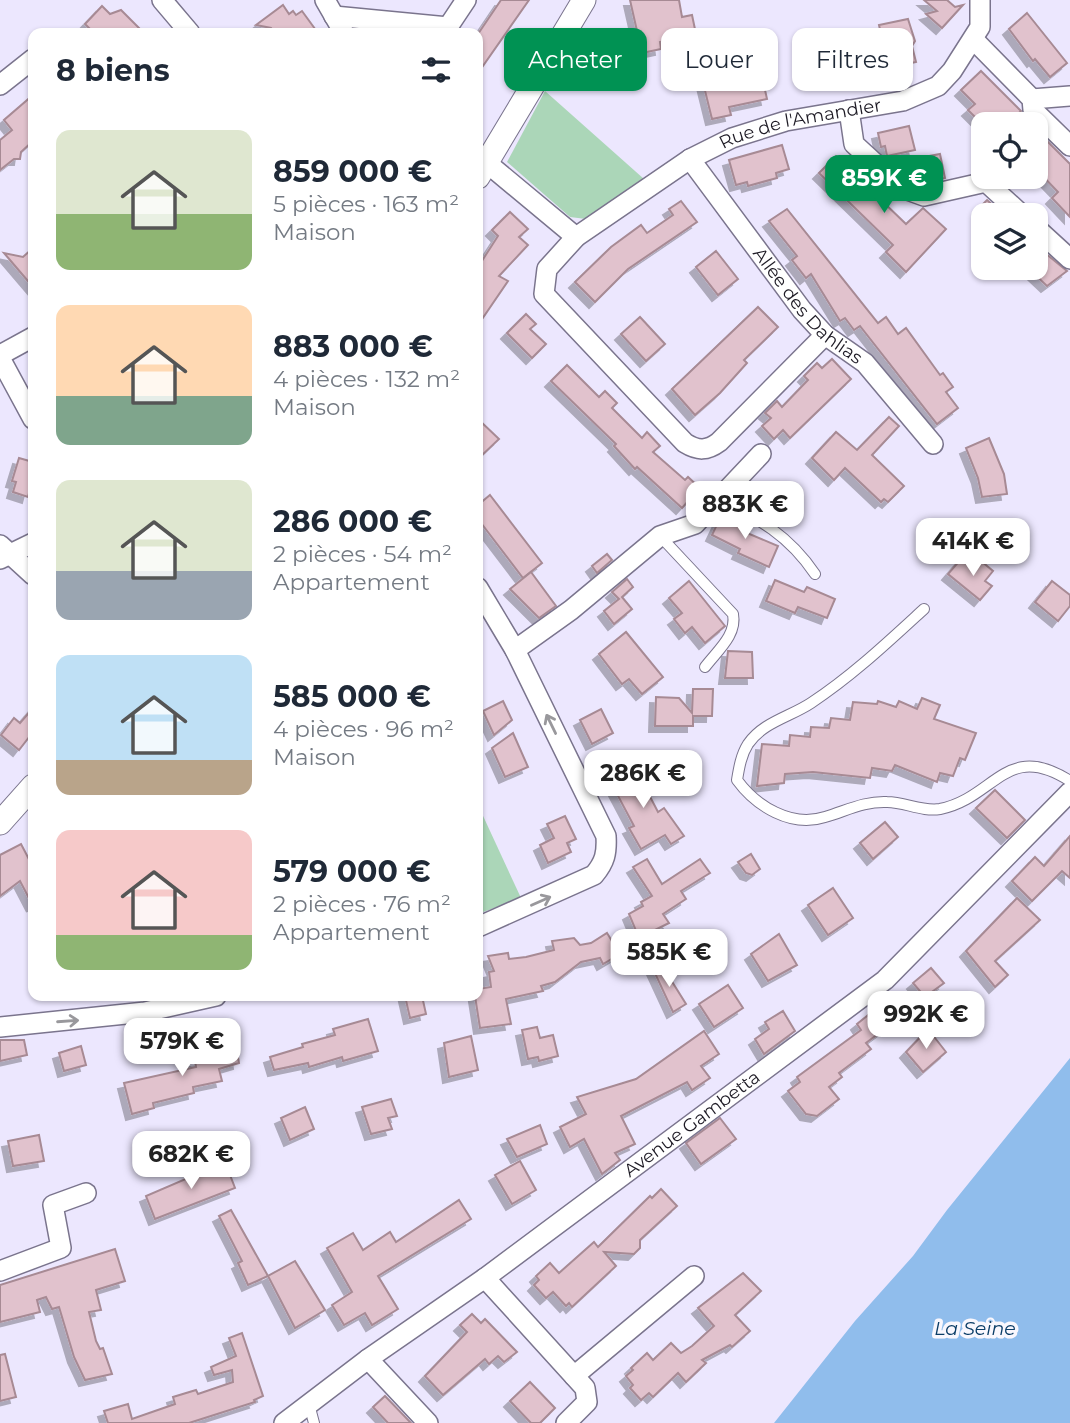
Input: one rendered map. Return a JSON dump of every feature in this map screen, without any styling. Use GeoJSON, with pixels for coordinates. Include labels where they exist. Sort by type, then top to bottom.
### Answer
{"type":"FeatureCollection","features":[{"type":"Feature","properties":{"kind":"street"},"geometry":{"type":"LineString","coordinates":[[163,0],[186,28]]}},
{"type":"Feature","properties":{"kind":"street"},"geometry":{"type":"LineString","coordinates":[[447,28],[466,0]]}},
{"type":"Feature","properties":{"kind":"street"},"geometry":{"type":"LineString","coordinates":[[483,168],[584,0]]}},
{"type":"Feature","properties":{"kind":"street","name":"Rue de l'Amandier"},"geometry":{"type":"LineString","coordinates":[[825,335],[719,442],[710,448],[696,449],[685,443],[544,294],[547,269],[576,237],[690,159],[732,138],[786,121],[923,94],[953,71],[974,40],[980,27],[980,0]]}},
{"type":"Feature","properties":{"kind":"street"},"geometry":{"type":"LineString","coordinates":[[334,17],[429,28]]}},
{"type":"Feature","properties":{"kind":"street"},"geometry":{"type":"LineString","coordinates":[[974,40],[1032,99],[1033,110],[1070,146]]}},
{"type":"Feature","properties":{"kind":"street"},"geometry":{"type":"LineString","coordinates":[[0,85],[28,64]]}},
{"type":"Feature","properties":{"kind":"street"},"geometry":{"type":"LineString","coordinates":[[1032,99],[1070,96]]}},
{"type":"Feature","properties":{"kind":"street"},"geometry":{"type":"LineString","coordinates":[[849,110],[854,144],[902,188],[924,196],[986,182],[1009,203]]}},
{"type":"Feature","properties":{"kind":"street","name":"Allée des Dahlias"},"geometry":{"type":"LineString","coordinates":[[690,159],[762,259],[825,335],[865,363],[933,444]]}},
{"type":"Feature","properties":{"kind":"street"},"geometry":{"type":"LineString","coordinates":[[483,171],[576,237]]}},
{"type":"Feature","properties":{"kind":"street"},"geometry":{"type":"LineString","coordinates":[[1048,239],[1070,259]]}},
{"type":"Feature","properties":{"kind":"street"},"geometry":{"type":"LineString","coordinates":[[28,340],[0,356],[28,409]]}},
{"type":"Feature","properties":{"kind":"street"},"geometry":{"type":"LineString","coordinates":[[515,650],[571,610],[660,536],[695,524],[761,454]]}},
{"type":"Feature","properties":{"kind":"street"},"geometry":{"type":"LineString","coordinates":[[3,553],[28,545]]}},
{"type":"Feature","properties":{"kind":"street"},"geometry":{"type":"LineString","coordinates":[[3,553],[28,571]]}},
{"type":"Feature","properties":{"kind":"street"},"geometry":{"type":"LineString","coordinates":[[483,596],[515,650],[606,836],[607,851],[603,865],[594,875],[483,925]]}},
{"type":"Feature","properties":{"kind":"street"},"geometry":{"type":"LineString","coordinates":[[0,823],[28,792]]}},
{"type":"Feature","properties":{"kind":"street","name":"Avenue Gambetta"},"geometry":{"type":"LineString","coordinates":[[284,1423],[311,1414],[368,1359],[485,1278],[885,980],[1070,792]]}},
{"type":"Feature","properties":{"kind":"street"},"geometry":{"type":"LineString","coordinates":[[0,1027],[113,1017],[191,1001]]}},
{"type":"Feature","properties":{"kind":"street"},"geometry":{"type":"LineString","coordinates":[[0,1271],[61,1248],[53,1205],[86,1193]]}},
{"type":"Feature","properties":{"kind":"street"},"geometry":{"type":"LineString","coordinates":[[574,1376],[694,1276]]}},
{"type":"Feature","properties":{"kind":"street"},"geometry":{"type":"LineString","coordinates":[[485,1278],[585,1388],[587,1402],[566,1423]]}},
{"type":"Feature","properties":{"kind":"street"},"geometry":{"type":"LineString","coordinates":[[368,1359],[428,1423]]}},
{"type":"Feature","properties":{"kind":"lane"},"geometry":{"type":"LineString","coordinates":[[717,501],[747,512],[772,528],[800,551],[815,574]]}},
{"type":"Feature","properties":{"kind":"lane"},"geometry":{"type":"LineString","coordinates":[[660,536],[733,614],[735,625],[730,635],[705,667]]}},
{"type":"Feature","properties":{"kind":"lane"},"geometry":{"type":"LineString","coordinates":[[924,609],[859,668],[810,705],[765,726],[748,744],[739,763],[737,780],[750,797],[769,811],[798,818],[822,818],[855,805],[888,802],[939,809],[968,798],[1006,771],[1028,766],[1050,768],[1070,781]]}},
{"type":"Feature","properties":{"kind":"green space"},"geometry":{"type":"Polygon","coordinates":[[[545,91],[644,179],[586,219],[570,217],[507,162],[545,91]]]}},
{"type":"Feature","properties":{"kind":"green space"},"geometry":{"type":"Polygon","coordinates":[[[483,816],[521,898],[483,912],[483,816]]]}},
{"type":"Feature","properties":{"kind":"water","name":"La Seine"},"geometry":{"type":"Polygon","coordinates":[[[1070,1058],[1070,1423],[774,1423],[855,1321],[913,1256],[1070,1058]]]}},
{"type":"Feature","properties":{"kind":"building"},"geometry":{"type":"Polygon","coordinates":[[[501,0],[529,0],[509,28],[504,28],[504,36],[483,66],[483,28],[501,0]]]}},
{"type":"Feature","properties":{"kind":"building"},"geometry":{"type":"Polygon","coordinates":[[[630,0],[679,0],[682,17],[692,15],[695,28],[661,28],[661,49],[647,52],[647,28],[636,28],[630,0]]]}},
{"type":"Feature","properties":{"kind":"building"},"geometry":{"type":"Polygon","coordinates":[[[924,0],[947,0],[955,7],[963,5],[942,28],[926,14],[937,11],[924,0]]]}},
{"type":"Feature","properties":{"kind":"building"},"geometry":{"type":"Polygon","coordinates":[[[283,5],[289,14],[293,11],[296,15],[302,11],[314,28],[271,28],[256,25],[283,5]]]}},
{"type":"Feature","properties":{"kind":"building"},"geometry":{"type":"Polygon","coordinates":[[[102,6],[110,14],[121,10],[139,28],[89,28],[85,24],[102,6]]]}},
{"type":"Feature","properties":{"kind":"building"},"geometry":{"type":"Polygon","coordinates":[[[1027,13],[1067,63],[1050,77],[1035,59],[1033,61],[1009,29],[1027,13]]]}},
{"type":"Feature","properties":{"kind":"building"},"geometry":{"type":"Polygon","coordinates":[[[908,19],[911,28],[880,28],[879,25],[908,19]]]}},
{"type":"Feature","properties":{"kind":"building"},"geometry":{"type":"Polygon","coordinates":[[[981,71],[1021,111],[971,113],[968,110],[975,104],[961,90],[981,71]]]}},
{"type":"Feature","properties":{"kind":"building"},"geometry":{"type":"Polygon","coordinates":[[[705,91],[765,91],[767,99],[729,107],[731,115],[712,119],[705,91]]]}},
{"type":"Feature","properties":{"kind":"building"},"geometry":{"type":"Polygon","coordinates":[[[28,99],[28,146],[21,152],[20,159],[14,159],[0,170],[0,140],[12,130],[4,120],[28,99]]]}},
{"type":"Feature","properties":{"kind":"building"},"geometry":{"type":"Polygon","coordinates":[[[909,126],[915,150],[887,156],[885,146],[881,147],[878,133],[909,126]]]}},
{"type":"Feature","properties":{"kind":"building"},"geometry":{"type":"Polygon","coordinates":[[[1048,142],[1070,164],[1070,217],[1052,198],[1058,192],[1048,182],[1048,142]]]}},
{"type":"Feature","properties":{"kind":"building"},"geometry":{"type":"Polygon","coordinates":[[[782,145],[789,169],[776,173],[777,178],[748,186],[747,182],[736,185],[729,160],[782,145]]]}},
{"type":"Feature","properties":{"kind":"building"},"geometry":{"type":"Polygon","coordinates":[[[940,154],[945,178],[923,183],[917,180],[915,173],[911,174],[908,160],[940,154]]]}},
{"type":"Feature","properties":{"kind":"building"},"geometry":{"type":"Polygon","coordinates":[[[836,156],[844,163],[846,161],[883,196],[880,199],[906,224],[923,208],[946,229],[906,272],[886,252],[893,245],[819,173],[836,156]]]}},
{"type":"Feature","properties":{"kind":"building"},"geometry":{"type":"Polygon","coordinates":[[[681,201],[697,222],[628,269],[595,302],[575,282],[611,247],[641,225],[647,233],[673,215],[669,209],[681,201]]]}},
{"type":"Feature","properties":{"kind":"building"},"geometry":{"type":"Polygon","coordinates":[[[787,209],[878,323],[886,317],[898,334],[906,328],[940,375],[943,373],[953,387],[946,392],[958,408],[937,424],[860,326],[854,330],[845,318],[840,321],[811,274],[806,278],[792,260],[797,256],[769,221],[787,209]]]}},
{"type":"Feature","properties":{"kind":"building"},"geometry":{"type":"Polygon","coordinates":[[[510,212],[528,229],[519,237],[528,245],[499,276],[508,281],[483,318],[483,259],[498,236],[492,230],[510,212]]]}},
{"type":"Feature","properties":{"kind":"building"},"geometry":{"type":"Polygon","coordinates":[[[716,251],[738,279],[718,295],[696,267],[716,251]]]}},
{"type":"Feature","properties":{"kind":"building"},"geometry":{"type":"Polygon","coordinates":[[[28,252],[28,281],[4,253],[23,257],[28,252]]]}},
{"type":"Feature","properties":{"kind":"building"},"geometry":{"type":"Polygon","coordinates":[[[1048,255],[1067,271],[1047,286],[1041,280],[1048,280],[1048,255]]]}},
{"type":"Feature","properties":{"kind":"building"},"geometry":{"type":"Polygon","coordinates":[[[758,307],[778,327],[744,360],[747,363],[720,393],[695,415],[672,389],[758,307]]]}},
{"type":"Feature","properties":{"kind":"building"},"geometry":{"type":"Polygon","coordinates":[[[526,314],[536,324],[530,329],[546,344],[532,358],[507,333],[526,314]]]}},
{"type":"Feature","properties":{"kind":"building"},"geometry":{"type":"Polygon","coordinates":[[[640,317],[665,344],[646,361],[621,334],[640,317]]]}},
{"type":"Feature","properties":{"kind":"building"},"geometry":{"type":"Polygon","coordinates":[[[832,359],[851,379],[790,438],[783,430],[774,439],[762,426],[771,418],[765,413],[777,401],[782,407],[808,380],[804,376],[817,363],[822,368],[832,359]]]}},
{"type":"Feature","properties":{"kind":"building"},"geometry":{"type":"Polygon","coordinates":[[[567,365],[599,397],[605,391],[617,403],[612,408],[642,438],[647,432],[660,446],[653,452],[685,480],[688,477],[700,488],[682,508],[637,467],[635,469],[614,446],[616,444],[551,381],[567,365]]]}},
{"type":"Feature","properties":{"kind":"building"},"geometry":{"type":"Polygon","coordinates":[[[889,417],[899,426],[872,455],[904,486],[888,502],[884,499],[881,502],[845,468],[834,480],[812,458],[836,432],[857,450],[889,417]]]}},
{"type":"Feature","properties":{"kind":"building"},"geometry":{"type":"Polygon","coordinates":[[[483,424],[499,439],[483,454],[483,424]]]}},
{"type":"Feature","properties":{"kind":"building"},"geometry":{"type":"Polygon","coordinates":[[[989,438],[1004,474],[1007,494],[982,497],[966,448],[989,438]]]}},
{"type":"Feature","properties":{"kind":"building"},"geometry":{"type":"Polygon","coordinates":[[[19,458],[28,461],[28,497],[13,492],[16,482],[12,481],[19,458]]]}},
{"type":"Feature","properties":{"kind":"building"},"geometry":{"type":"Polygon","coordinates":[[[490,495],[542,563],[523,578],[483,526],[483,501],[490,495]]]}},
{"type":"Feature","properties":{"kind":"building"},"geometry":{"type":"Polygon","coordinates":[[[721,516],[749,528],[747,533],[778,546],[769,567],[738,553],[740,549],[712,535],[721,516]]]}},
{"type":"Feature","properties":{"kind":"building"},"geometry":{"type":"Polygon","coordinates":[[[607,554],[612,560],[597,573],[592,566],[607,554]]]}},
{"type":"Feature","properties":{"kind":"building"},"geometry":{"type":"Polygon","coordinates":[[[961,559],[974,570],[981,561],[993,571],[985,581],[992,586],[980,600],[948,574],[961,559]]]}},
{"type":"Feature","properties":{"kind":"building"},"geometry":{"type":"Polygon","coordinates":[[[531,572],[556,606],[539,618],[510,589],[531,572]]]}},
{"type":"Feature","properties":{"kind":"building"},"geometry":{"type":"Polygon","coordinates":[[[627,579],[633,587],[622,597],[632,609],[614,624],[604,611],[619,599],[612,592],[627,579]]]}},
{"type":"Feature","properties":{"kind":"building"},"geometry":{"type":"Polygon","coordinates":[[[775,580],[804,592],[807,587],[835,599],[827,618],[798,607],[795,613],[766,601],[775,580]]]}},
{"type":"Feature","properties":{"kind":"building"},"geometry":{"type":"Polygon","coordinates":[[[689,581],[725,626],[705,643],[692,627],[685,633],[674,619],[682,613],[669,598],[689,581]]]}},
{"type":"Feature","properties":{"kind":"building"},"geometry":{"type":"Polygon","coordinates":[[[1052,581],[1070,595],[1070,606],[1058,621],[1035,602],[1052,581]]]}},
{"type":"Feature","properties":{"kind":"building"},"geometry":{"type":"Polygon","coordinates":[[[626,632],[663,677],[642,694],[629,679],[622,684],[599,654],[626,632]]]}},
{"type":"Feature","properties":{"kind":"building"},"geometry":{"type":"Polygon","coordinates":[[[728,651],[752,652],[753,678],[725,678],[728,651]]]}},
{"type":"Feature","properties":{"kind":"building"},"geometry":{"type":"Polygon","coordinates":[[[693,689],[713,689],[712,716],[693,716],[693,726],[655,726],[656,697],[679,698],[692,713],[693,689]]]}},
{"type":"Feature","properties":{"kind":"building"},"geometry":{"type":"Polygon","coordinates":[[[922,698],[940,705],[934,719],[976,733],[965,760],[960,758],[953,776],[940,773],[937,782],[895,765],[892,771],[872,768],[870,778],[813,772],[785,774],[784,783],[757,786],[762,744],[789,746],[790,735],[810,737],[811,727],[829,728],[831,718],[850,720],[853,702],[877,704],[878,701],[896,707],[899,701],[917,709],[922,698]]]}},
{"type":"Feature","properties":{"kind":"building"},"geometry":{"type":"Polygon","coordinates":[[[503,701],[512,720],[494,735],[483,711],[503,701]]]}},
{"type":"Feature","properties":{"kind":"building"},"geometry":{"type":"Polygon","coordinates":[[[601,709],[613,733],[592,744],[580,720],[601,709]]]}},
{"type":"Feature","properties":{"kind":"building"},"geometry":{"type":"Polygon","coordinates":[[[28,714],[28,738],[19,750],[1,735],[14,718],[20,723],[28,714]]]}},
{"type":"Feature","properties":{"kind":"building"},"geometry":{"type":"Polygon","coordinates":[[[513,733],[528,767],[505,777],[492,748],[513,733]]]}},
{"type":"Feature","properties":{"kind":"building"},"geometry":{"type":"Polygon","coordinates":[[[633,764],[658,812],[664,808],[684,836],[671,844],[665,835],[641,849],[629,828],[634,826],[608,777],[633,764]]]}},
{"type":"Feature","properties":{"kind":"building"},"geometry":{"type":"Polygon","coordinates":[[[995,790],[1025,820],[1007,838],[976,808],[995,790]]]}},
{"type":"Feature","properties":{"kind":"building"},"geometry":{"type":"Polygon","coordinates":[[[565,816],[576,839],[567,843],[571,852],[548,863],[540,845],[554,838],[547,824],[565,816]]]}},
{"type":"Feature","properties":{"kind":"building"},"geometry":{"type":"Polygon","coordinates":[[[885,822],[898,837],[873,859],[860,843],[885,822]]]}},
{"type":"Feature","properties":{"kind":"building"},"geometry":{"type":"Polygon","coordinates":[[[1070,836],[1070,878],[1062,871],[1032,901],[1012,881],[1035,857],[1044,866],[1070,836]]]}},
{"type":"Feature","properties":{"kind":"building"},"geometry":{"type":"Polygon","coordinates":[[[21,844],[28,857],[28,896],[20,881],[0,896],[0,855],[21,844]]]}},
{"type":"Feature","properties":{"kind":"building"},"geometry":{"type":"Polygon","coordinates":[[[751,854],[760,869],[752,875],[746,873],[738,862],[751,854]]]}},
{"type":"Feature","properties":{"kind":"building"},"geometry":{"type":"Polygon","coordinates":[[[647,859],[662,884],[700,859],[710,873],[681,891],[686,899],[663,914],[669,923],[639,938],[629,914],[643,906],[641,902],[652,896],[633,867],[647,859]]]}},
{"type":"Feature","properties":{"kind":"building"},"geometry":{"type":"Polygon","coordinates":[[[833,888],[853,918],[828,935],[808,905],[833,888]]]}},
{"type":"Feature","properties":{"kind":"building"},"geometry":{"type":"Polygon","coordinates":[[[1017,898],[1040,920],[995,961],[1008,975],[995,987],[966,951],[1017,898]]]}},
{"type":"Feature","properties":{"kind":"building"},"geometry":{"type":"Polygon","coordinates":[[[607,933],[620,954],[603,964],[600,958],[581,962],[555,982],[541,986],[543,991],[506,999],[511,1024],[480,1028],[476,1001],[483,1001],[483,988],[491,987],[489,972],[494,971],[488,956],[508,953],[509,959],[526,957],[554,950],[552,941],[574,938],[580,945],[591,943],[607,933]]]}},
{"type":"Feature","properties":{"kind":"building"},"geometry":{"type":"Polygon","coordinates":[[[779,934],[797,965],[768,981],[751,954],[779,934]]]}},
{"type":"Feature","properties":{"kind":"building"},"geometry":{"type":"Polygon","coordinates":[[[661,964],[686,1004],[673,1012],[653,969],[661,964]]]}},
{"type":"Feature","properties":{"kind":"building"},"geometry":{"type":"Polygon","coordinates":[[[931,968],[944,983],[925,997],[913,983],[931,968]]]}},
{"type":"Feature","properties":{"kind":"building"},"geometry":{"type":"Polygon","coordinates":[[[728,985],[743,1008],[714,1027],[699,1004],[728,985]]]}},
{"type":"Feature","properties":{"kind":"building"},"geometry":{"type":"Polygon","coordinates":[[[406,1001],[423,1001],[426,1014],[410,1018],[406,1001]]]}},
{"type":"Feature","properties":{"kind":"building"},"geometry":{"type":"Polygon","coordinates":[[[783,1011],[795,1031],[764,1054],[755,1039],[769,1029],[765,1022],[783,1011]]]}},
{"type":"Feature","properties":{"kind":"building"},"geometry":{"type":"Polygon","coordinates":[[[872,1012],[886,1028],[866,1043],[871,1049],[839,1073],[842,1077],[829,1087],[839,1099],[817,1116],[806,1114],[788,1091],[800,1082],[797,1077],[861,1030],[857,1024],[872,1012]]]}},
{"type":"Feature","properties":{"kind":"building"},"geometry":{"type":"Polygon","coordinates":[[[368,1019],[378,1051],[343,1061],[342,1057],[309,1067],[308,1063],[274,1070],[270,1057],[335,1035],[333,1029],[368,1019]]]}},
{"type":"Feature","properties":{"kind":"building"},"geometry":{"type":"Polygon","coordinates":[[[537,1027],[540,1038],[553,1035],[558,1056],[539,1061],[538,1057],[528,1059],[522,1030],[537,1027]]]}},
{"type":"Feature","properties":{"kind":"building"},"geometry":{"type":"Polygon","coordinates":[[[928,1029],[946,1052],[923,1072],[906,1052],[928,1029]]]}},
{"type":"Feature","properties":{"kind":"building"},"geometry":{"type":"Polygon","coordinates":[[[704,1031],[719,1054],[701,1066],[710,1078],[692,1090],[687,1082],[621,1116],[635,1144],[615,1153],[620,1160],[602,1174],[584,1139],[570,1147],[560,1127],[586,1114],[577,1097],[636,1079],[704,1031]]]}},
{"type":"Feature","properties":{"kind":"building"},"geometry":{"type":"Polygon","coordinates":[[[234,1032],[239,1063],[219,1069],[222,1081],[193,1087],[194,1093],[153,1103],[154,1108],[132,1114],[124,1083],[196,1067],[195,1061],[217,1058],[218,1063],[214,1037],[234,1032]]]}},
{"type":"Feature","properties":{"kind":"building"},"geometry":{"type":"Polygon","coordinates":[[[471,1036],[478,1070],[449,1077],[444,1043],[471,1036]]]}},
{"type":"Feature","properties":{"kind":"building"},"geometry":{"type":"Polygon","coordinates":[[[0,1040],[24,1040],[27,1055],[0,1061],[0,1040]]]}},
{"type":"Feature","properties":{"kind":"building"},"geometry":{"type":"Polygon","coordinates":[[[81,1046],[86,1065],[64,1071],[59,1053],[81,1046]]]}},
{"type":"Feature","properties":{"kind":"building"},"geometry":{"type":"Polygon","coordinates":[[[391,1099],[397,1116],[388,1118],[392,1129],[371,1134],[362,1107],[391,1099]]]}},
{"type":"Feature","properties":{"kind":"building"},"geometry":{"type":"Polygon","coordinates":[[[305,1107],[314,1129],[290,1140],[281,1118],[305,1107]]]}},
{"type":"Feature","properties":{"kind":"building"},"geometry":{"type":"Polygon","coordinates":[[[720,1118],[736,1139],[701,1164],[686,1143],[720,1118]]]}},
{"type":"Feature","properties":{"kind":"building"},"geometry":{"type":"Polygon","coordinates":[[[540,1125],[547,1144],[517,1157],[507,1139],[540,1125]]]}},
{"type":"Feature","properties":{"kind":"building"},"geometry":{"type":"Polygon","coordinates":[[[39,1135],[44,1161],[13,1166],[8,1141],[39,1135]]]}},
{"type":"Feature","properties":{"kind":"building"},"geometry":{"type":"Polygon","coordinates":[[[520,1161],[536,1190],[512,1204],[495,1175],[520,1161]]]}},
{"type":"Feature","properties":{"kind":"building"},"geometry":{"type":"Polygon","coordinates":[[[225,1162],[235,1188],[155,1219],[146,1196],[225,1162]]]}},
{"type":"Feature","properties":{"kind":"building"},"geometry":{"type":"Polygon","coordinates":[[[661,1189],[677,1206],[640,1240],[640,1248],[634,1254],[604,1252],[616,1266],[572,1307],[569,1303],[566,1306],[553,1292],[546,1298],[534,1285],[539,1280],[536,1276],[550,1263],[559,1273],[594,1242],[598,1247],[650,1196],[652,1198],[661,1189]]]}},
{"type":"Feature","properties":{"kind":"building"},"geometry":{"type":"Polygon","coordinates":[[[459,1200],[471,1219],[378,1276],[398,1309],[372,1325],[365,1313],[344,1325],[332,1305],[352,1292],[327,1248],[353,1233],[363,1250],[390,1232],[396,1242],[459,1200]]]}},
{"type":"Feature","properties":{"kind":"building"},"geometry":{"type":"Polygon","coordinates":[[[231,1210],[268,1276],[248,1285],[238,1263],[242,1261],[219,1216],[231,1210]]]}},
{"type":"Feature","properties":{"kind":"building"},"geometry":{"type":"Polygon","coordinates":[[[115,1249],[125,1281],[96,1290],[101,1310],[89,1312],[96,1341],[100,1349],[103,1348],[112,1374],[85,1380],[74,1357],[59,1307],[52,1309],[46,1297],[37,1300],[40,1312],[0,1322],[0,1285],[115,1249]]]}},
{"type":"Feature","properties":{"kind":"building"},"geometry":{"type":"Polygon","coordinates":[[[295,1261],[325,1310],[295,1328],[268,1276],[295,1261]]]}},
{"type":"Feature","properties":{"kind":"building"},"geometry":{"type":"Polygon","coordinates":[[[743,1273],[761,1291],[735,1315],[750,1331],[732,1347],[730,1345],[702,1360],[706,1363],[686,1382],[678,1373],[653,1397],[649,1393],[641,1400],[630,1388],[633,1385],[626,1376],[633,1370],[631,1368],[647,1353],[653,1360],[671,1343],[681,1353],[692,1346],[714,1326],[698,1308],[743,1273]]]}},
{"type":"Feature","properties":{"kind":"building"},"geometry":{"type":"Polygon","coordinates":[[[472,1314],[481,1323],[485,1319],[517,1352],[504,1362],[498,1356],[489,1364],[485,1359],[443,1395],[425,1376],[467,1332],[460,1325],[472,1314]]]}},
{"type":"Feature","properties":{"kind":"building"},"geometry":{"type":"Polygon","coordinates":[[[242,1333],[263,1396],[254,1400],[255,1402],[189,1423],[108,1423],[104,1411],[128,1404],[132,1419],[175,1404],[173,1397],[196,1390],[198,1394],[233,1382],[232,1370],[214,1375],[211,1367],[236,1356],[229,1338],[242,1333]]]}},
{"type":"Feature","properties":{"kind":"building"},"geometry":{"type":"Polygon","coordinates":[[[5,1354],[16,1397],[0,1401],[0,1355],[5,1354]]]}},
{"type":"Feature","properties":{"kind":"building"},"geometry":{"type":"Polygon","coordinates":[[[530,1382],[555,1408],[540,1423],[531,1423],[510,1401],[530,1382]]]}},
{"type":"Feature","properties":{"kind":"building"},"geometry":{"type":"Polygon","coordinates":[[[385,1396],[411,1423],[388,1423],[373,1407],[385,1396]]]}}]}
